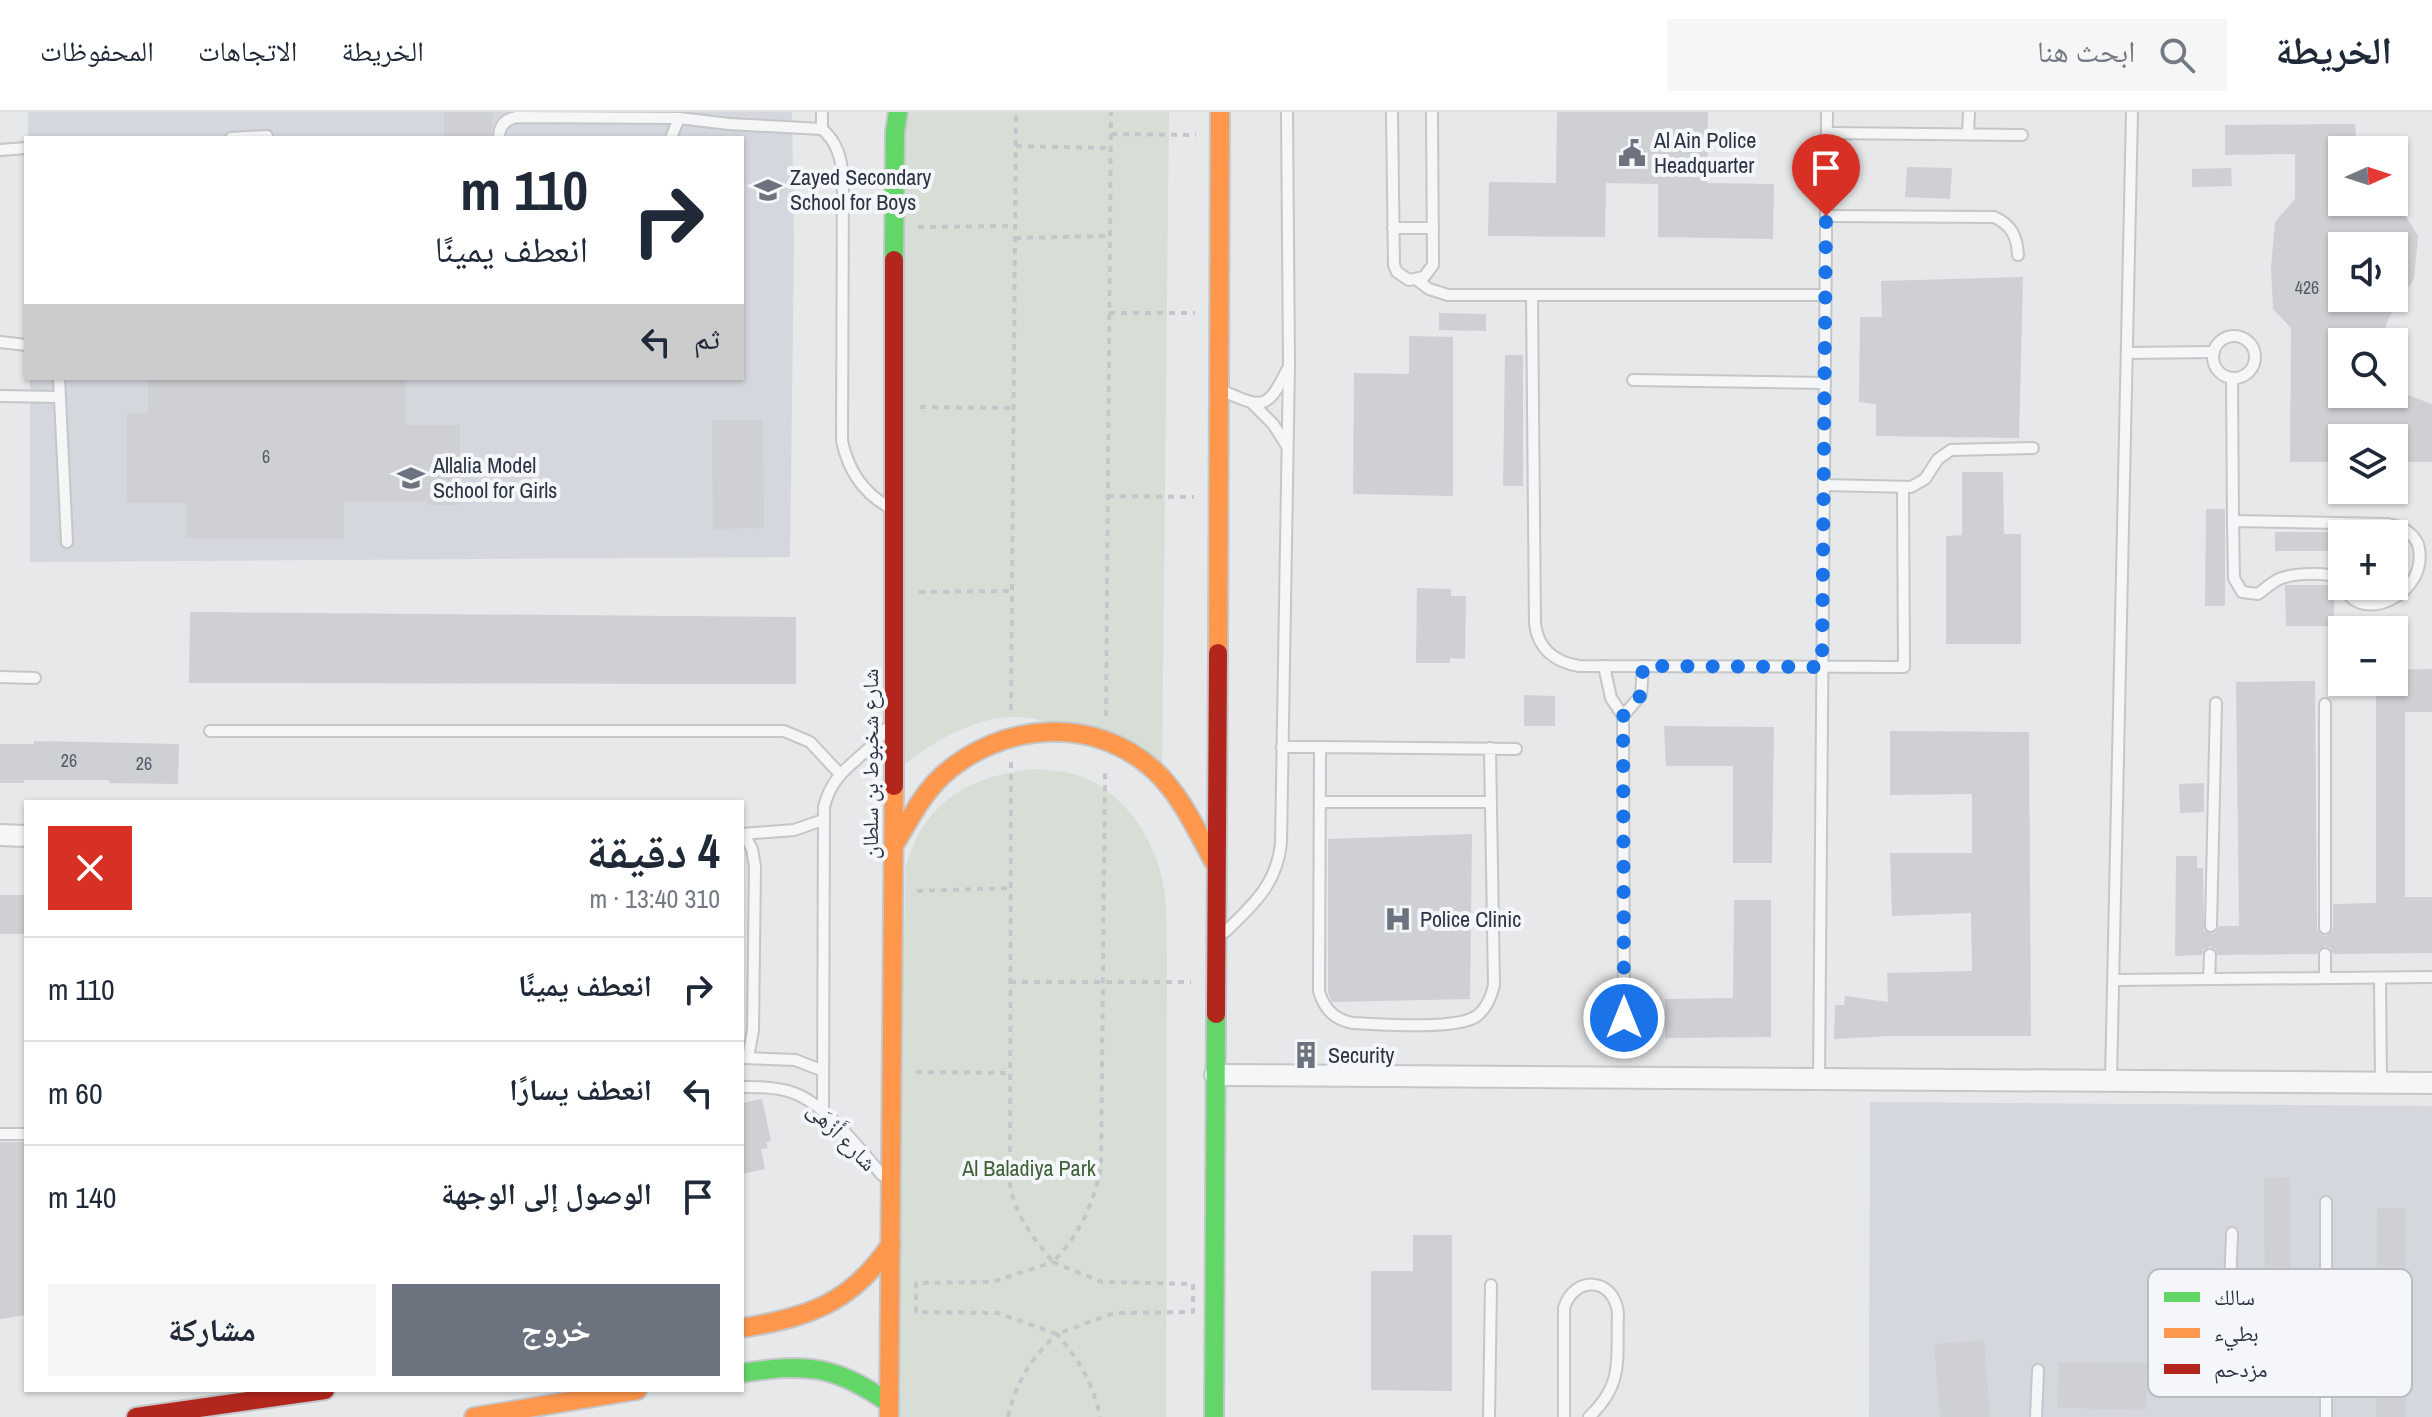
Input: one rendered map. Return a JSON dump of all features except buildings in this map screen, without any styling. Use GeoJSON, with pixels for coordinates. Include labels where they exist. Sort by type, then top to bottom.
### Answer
{"type":"FeatureCollection","features":[{"type":"Feature","properties":{"kind":"main road","name":"شارع شخبوط بن سلطان"},"geometry":{"type":"LineString","coordinates":[[889,1410],[894,891],[895,112]]}},
{"type":"Feature","properties":{"kind":"main road"},"geometry":{"type":"LineString","coordinates":[[1214,1417],[1220,112]]}},
{"type":"Feature","properties":{"kind":"main road"},"geometry":{"type":"LineString","coordinates":[[894,845],[941,776],[974,751],[1011,735],[1059,730],[1106,740],[1141,760],[1170,788],[1215,865]]}},
{"type":"Feature","properties":{"kind":"main road"},"geometry":{"type":"LineString","coordinates":[[744,1328],[805,1317],[840,1300],[869,1275],[891,1244]]}},
{"type":"Feature","properties":{"kind":"main road"},"geometry":{"type":"LineString","coordinates":[[744,1373],[783,1366],[815,1367],[847,1376],[889,1410]]}},
{"type":"Feature","properties":{"kind":"main road"},"geometry":{"type":"LineString","coordinates":[[145,1416],[311,1392]]}},
{"type":"Feature","properties":{"kind":"main road"},"geometry":{"type":"LineString","coordinates":[[509,1411],[524,1392]]}},
{"type":"Feature","properties":{"kind":"main road"},"geometry":{"type":"LineString","coordinates":[[474,1417],[625,1392]]}},
{"type":"Feature","properties":{"kind":"street"},"geometry":{"type":"LineString","coordinates":[[0,835],[24,836]]}},
{"type":"Feature","properties":{"kind":"street"},"geometry":{"type":"LineString","coordinates":[[1215,1075],[2432,1083]]}},
{"type":"Feature","properties":{"kind":"lane"},"geometry":{"type":"LineString","coordinates":[[729,112],[729,124]]}},
{"type":"Feature","properties":{"kind":"lane"},"geometry":{"type":"LineString","coordinates":[[822,112],[822,129]]}},
{"type":"Feature","properties":{"kind":"lane"},"geometry":{"type":"LineString","coordinates":[[1215,942],[1264,894],[1276,870],[1281,843],[1289,365],[1287,112]]}},
{"type":"Feature","properties":{"kind":"lane"},"geometry":{"type":"LineString","coordinates":[[1392,112],[1394,265],[1402,277],[1417,280],[1429,289],[1448,295],[1825,295]]}},
{"type":"Feature","properties":{"kind":"lane"},"geometry":{"type":"LineString","coordinates":[[1417,280],[1424,277],[1433,265],[1432,112]]}},
{"type":"Feature","properties":{"kind":"lane"},"geometry":{"type":"LineString","coordinates":[[1819,1079],[1827,112]]}},
{"type":"Feature","properties":{"kind":"lane"},"geometry":{"type":"LineString","coordinates":[[1968,134],[1969,112]]}},
{"type":"Feature","properties":{"kind":"lane"},"geometry":{"type":"LineString","coordinates":[[2111,1080],[2132,112]]}},
{"type":"Feature","properties":{"kind":"lane"},"geometry":{"type":"LineString","coordinates":[[499,136],[501,126],[517,117],[679,118],[822,129],[833,139],[843,177],[842,441],[855,477],[872,496],[894,509]]}},
{"type":"Feature","properties":{"kind":"lane"},"geometry":{"type":"LineString","coordinates":[[672,136],[679,118]]}},
{"type":"Feature","properties":{"kind":"lane"},"geometry":{"type":"LineString","coordinates":[[1827,133],[2022,135]]}},
{"type":"Feature","properties":{"kind":"lane"},"geometry":{"type":"LineString","coordinates":[[0,150],[24,148]]}},
{"type":"Feature","properties":{"kind":"lane"},"geometry":{"type":"LineString","coordinates":[[1826,216],[1994,217],[2010,227],[2018,255]]}},
{"type":"Feature","properties":{"kind":"lane"},"geometry":{"type":"LineString","coordinates":[[1393,228],[1433,228]]}},
{"type":"Feature","properties":{"kind":"lane"},"geometry":{"type":"LineString","coordinates":[[1532,295],[1536,636],[1558,660],[1579,666],[1904,667],[1903,487]]}},
{"type":"Feature","properties":{"kind":"lane"},"geometry":{"type":"LineString","coordinates":[[2235,336],[2249,342],[2255,362],[2246,374],[2232,378],[2225,376],[2215,366],[2214,352],[2217,345],[2235,336]]}},
{"type":"Feature","properties":{"kind":"lane"},"geometry":{"type":"LineString","coordinates":[[0,342],[24,345]]}},
{"type":"Feature","properties":{"kind":"lane"},"geometry":{"type":"LineString","coordinates":[[2127,353],[2214,352]]}},
{"type":"Feature","properties":{"kind":"lane"},"geometry":{"type":"LineString","coordinates":[[1253,404],[1274,396],[1289,365]]}},
{"type":"Feature","properties":{"kind":"lane"},"geometry":{"type":"LineString","coordinates":[[2232,378],[2234,578],[2242,592],[2258,594],[2286,577],[2328,576]]}},
{"type":"Feature","properties":{"kind":"lane"},"geometry":{"type":"LineString","coordinates":[[59,380],[67,542]]}},
{"type":"Feature","properties":{"kind":"lane"},"geometry":{"type":"LineString","coordinates":[[1633,380],[1825,383]]}},
{"type":"Feature","properties":{"kind":"lane"},"geometry":{"type":"LineString","coordinates":[[1218,389],[1253,404],[1273,424],[1287,448]]}},
{"type":"Feature","properties":{"kind":"lane"},"geometry":{"type":"LineString","coordinates":[[0,396],[60,397]]}},
{"type":"Feature","properties":{"kind":"lane"},"geometry":{"type":"LineString","coordinates":[[1824,485],[1903,487],[1919,484],[1938,459],[1951,450],[2033,448]]}},
{"type":"Feature","properties":{"kind":"lane"},"geometry":{"type":"LineString","coordinates":[[2233,521],[2328,523]]}},
{"type":"Feature","properties":{"kind":"lane"},"geometry":{"type":"LineString","coordinates":[[2408,532],[2422,554],[2421,574],[2408,593]]}},
{"type":"Feature","properties":{"kind":"lane"},"geometry":{"type":"LineString","coordinates":[[2356,600],[2360,603],[2397,600]]}},
{"type":"Feature","properties":{"kind":"lane"},"geometry":{"type":"LineString","coordinates":[[1604,666],[1611,698],[1623,716],[1624,1018]]}},
{"type":"Feature","properties":{"kind":"lane"},"geometry":{"type":"LineString","coordinates":[[1623,716],[1641,695],[1643,666]]}},
{"type":"Feature","properties":{"kind":"lane"},"geometry":{"type":"LineString","coordinates":[[0,677],[35,678]]}},
{"type":"Feature","properties":{"kind":"lane"},"geometry":{"type":"LineString","coordinates":[[2211,926],[2216,703]]}},
{"type":"Feature","properties":{"kind":"lane"},"geometry":{"type":"LineString","coordinates":[[2325,704],[2325,928]]}},
{"type":"Feature","properties":{"kind":"lane"},"geometry":{"type":"LineString","coordinates":[[823,1111],[823,820],[827,795],[839,773],[871,748],[894,713]]}},
{"type":"Feature","properties":{"kind":"lane"},"geometry":{"type":"LineString","coordinates":[[210,731],[784,731],[810,742],[839,773]]}},
{"type":"Feature","properties":{"kind":"lane"},"geometry":{"type":"LineString","coordinates":[[1282,747],[1516,749]]}},
{"type":"Feature","properties":{"kind":"lane"},"geometry":{"type":"LineString","coordinates":[[1320,747],[1321,999],[1331,1013],[1345,1022],[1439,1024],[1454,1024],[1473,1018],[1492,995],[1494,985],[1490,748]]}},
{"type":"Feature","properties":{"kind":"lane"},"geometry":{"type":"LineString","coordinates":[[1320,802],[1490,802]]}},
{"type":"Feature","properties":{"kind":"lane"},"geometry":{"type":"LineString","coordinates":[[744,836],[794,830],[823,820]]}},
{"type":"Feature","properties":{"kind":"lane"},"geometry":{"type":"LineString","coordinates":[[744,837],[752,849],[755,866],[753,1030],[745,1058],[795,1060],[821,1070]]}},
{"type":"Feature","properties":{"kind":"lane"},"geometry":{"type":"LineString","coordinates":[[2325,954],[2325,978]]}},
{"type":"Feature","properties":{"kind":"lane"},"geometry":{"type":"LineString","coordinates":[[2209,979],[2210,955]]}},
{"type":"Feature","properties":{"kind":"lane"},"geometry":{"type":"LineString","coordinates":[[2114,980],[2432,977]]}},
{"type":"Feature","properties":{"kind":"lane"},"geometry":{"type":"LineString","coordinates":[[2380,978],[2381,1082]]}},
{"type":"Feature","properties":{"kind":"lane","name":"شارع أَزْهَى"},"geometry":{"type":"LineString","coordinates":[[744,1087],[789,1091],[823,1111],[891,1187]]}},
{"type":"Feature","properties":{"kind":"lane"},"geometry":{"type":"LineString","coordinates":[[0,1134],[24,1134]]}},
{"type":"Feature","properties":{"kind":"lane"},"geometry":{"type":"LineString","coordinates":[[2326,1202],[2326,1269]]}},
{"type":"Feature","properties":{"kind":"lane"},"geometry":{"type":"LineString","coordinates":[[2232,1233],[2233,1269]]}},
{"type":"Feature","properties":{"kind":"lane"},"geometry":{"type":"LineString","coordinates":[[1564,1417],[1564,1308],[1569,1295],[1589,1284],[1606,1289],[1617,1304],[1618,1313],[1616,1379],[1605,1401],[1589,1417]]}},
{"type":"Feature","properties":{"kind":"lane"},"geometry":{"type":"LineString","coordinates":[[1489,1417],[1491,1285]]}},
{"type":"Feature","properties":{"kind":"lane"},"geometry":{"type":"LineString","coordinates":[[2036,1417],[2038,1370]]}},
{"type":"Feature","properties":{"kind":"path"},"geometry":{"type":"LineString","coordinates":[[1008,1417],[1013,1396],[1029,1364],[1057,1334],[1114,1313],[1193,1312],[1193,1284],[1102,1282],[1053,1262],[1024,1225],[1012,1198],[1010,888],[1016,112]]}},
{"type":"Feature","properties":{"kind":"path"},"geometry":{"type":"LineString","coordinates":[[1100,1417],[1084,1367],[1057,1334],[998,1313],[916,1312],[916,1283],[992,1282],[1053,1262],[1084,1223],[1095,1196],[1101,1167],[1111,112]]}},
{"type":"Feature","properties":{"kind":"path"},"geometry":{"type":"LineString","coordinates":[[1111,134],[1220,135]]}},
{"type":"Feature","properties":{"kind":"path"},"geometry":{"type":"LineString","coordinates":[[1016,146],[1111,148]]}},
{"type":"Feature","properties":{"kind":"path"},"geometry":{"type":"LineString","coordinates":[[894,227],[1015,226]]}},
{"type":"Feature","properties":{"kind":"path"},"geometry":{"type":"LineString","coordinates":[[1015,238],[1110,236]]}},
{"type":"Feature","properties":{"kind":"path"},"geometry":{"type":"LineString","coordinates":[[1109,313],[1218,313]]}},
{"type":"Feature","properties":{"kind":"path"},"geometry":{"type":"LineString","coordinates":[[894,407],[1014,408]]}},
{"type":"Feature","properties":{"kind":"path"},"geometry":{"type":"LineString","coordinates":[[1108,496],[1218,497]]}},
{"type":"Feature","properties":{"kind":"path"},"geometry":{"type":"LineString","coordinates":[[894,592],[1013,591]]}},
{"type":"Feature","properties":{"kind":"path"},"geometry":{"type":"LineString","coordinates":[[894,891],[1010,888]]}},
{"type":"Feature","properties":{"kind":"path"},"geometry":{"type":"LineString","coordinates":[[1010,982],[1214,982]]}},
{"type":"Feature","properties":{"kind":"path"},"geometry":{"type":"LineString","coordinates":[[892,1072],[1010,1073]]}},
{"type":"Feature","properties":{"kind":"shaded area","name":"Allalia Model School for Girls"},"geometry":{"type":"Polygon","coordinates":[[[28,112],[792,112],[794,243],[790,557],[30,562],[30,380],[744,380],[744,136],[28,136],[28,112]]]}},
{"type":"Feature","properties":{"kind":"shaded area"},"geometry":{"type":"Polygon","coordinates":[[[1870,1102],[2432,1106],[2432,1417],[1869,1417],[1870,1102]]]}},
{"type":"Feature","properties":{"kind":"green space"},"geometry":{"type":"Polygon","coordinates":[[[901,112],[1169,112],[1162,770],[1045,722],[1012,717],[977,723],[960,730],[928,747],[900,768],[901,112]]]}},
{"type":"Feature","properties":{"kind":"green space","name":"Al Baladiya Park"},"geometry":{"type":"Polygon","coordinates":[[[1034,769],[1077,775],[1110,793],[1136,820],[1146,836],[1164,889],[1167,952],[1166,1417],[889,1417],[906,866],[924,824],[952,796],[989,778],[1034,769]]]}},
{"type":"Feature","properties":{"kind":"traffic: fast"},"geometry":{"type":"LineString","coordinates":[[894,260],[895,132],[898,112]]}},
{"type":"Feature","properties":{"kind":"traffic: fast"},"geometry":{"type":"LineString","coordinates":[[1214,1417],[1216,1014]]}},
{"type":"Feature","properties":{"kind":"traffic: fast"},"geometry":{"type":"LineString","coordinates":[[744,1373],[785,1368],[819,1370],[852,1381],[889,1403]]}},
{"type":"Feature","properties":{"kind":"traffic: slow"},"geometry":{"type":"LineString","coordinates":[[1218,653],[1220,112]]}},
{"type":"Feature","properties":{"kind":"traffic: slow"},"geometry":{"type":"LineString","coordinates":[[894,845],[929,791],[943,775],[967,757],[992,744],[1020,736],[1048,732],[1076,733],[1104,740],[1130,752],[1154,770],[1180,802],[1214,862]]}},
{"type":"Feature","properties":{"kind":"traffic: slow"},"geometry":{"type":"LineString","coordinates":[[889,1417],[894,786]]}},
{"type":"Feature","properties":{"kind":"traffic: slow"},"geometry":{"type":"LineString","coordinates":[[744,1328],[788,1319],[827,1304],[861,1280],[891,1244]]}},
{"type":"Feature","properties":{"kind":"traffic: slow"},"geometry":{"type":"LineString","coordinates":[[474,1417],[625,1392]]}},
{"type":"Feature","properties":{"kind":"traffic: jam"},"geometry":{"type":"LineString","coordinates":[[894,260],[894,786]]}},
{"type":"Feature","properties":{"kind":"traffic: jam"},"geometry":{"type":"LineString","coordinates":[[1216,1014],[1218,653]]}},
{"type":"Feature","properties":{"kind":"traffic: jam"},"geometry":{"type":"LineString","coordinates":[[136,1417],[311,1392]]}},
{"type":"Feature","properties":{"kind":"place","name":"Al Ain Police Headquarter"},"geometry":{"type":"Point","coordinates":[1632,153]}},
{"type":"Feature","properties":{"kind":"place","name":"Zayed Secondary School for Boys"},"geometry":{"type":"Point","coordinates":[768,190]}},
{"type":"Feature","properties":{"kind":"place","name":"Allalia Model School for Girls"},"geometry":{"type":"Point","coordinates":[411,478]}},
{"type":"Feature","properties":{"kind":"place","name":"Police Clinic"},"geometry":{"type":"Point","coordinates":[1398,919]}},
{"type":"Feature","properties":{"kind":"place","name":"Security"},"geometry":{"type":"Point","coordinates":[1306,1055]}},
{"type":"Feature","properties":{"kind":"route"},"geometry":{"type":"LineString","coordinates":[[1624,1018],[1623,716],[1641,695],[1643,666],[1822,667],[1826,216]]}}]}
